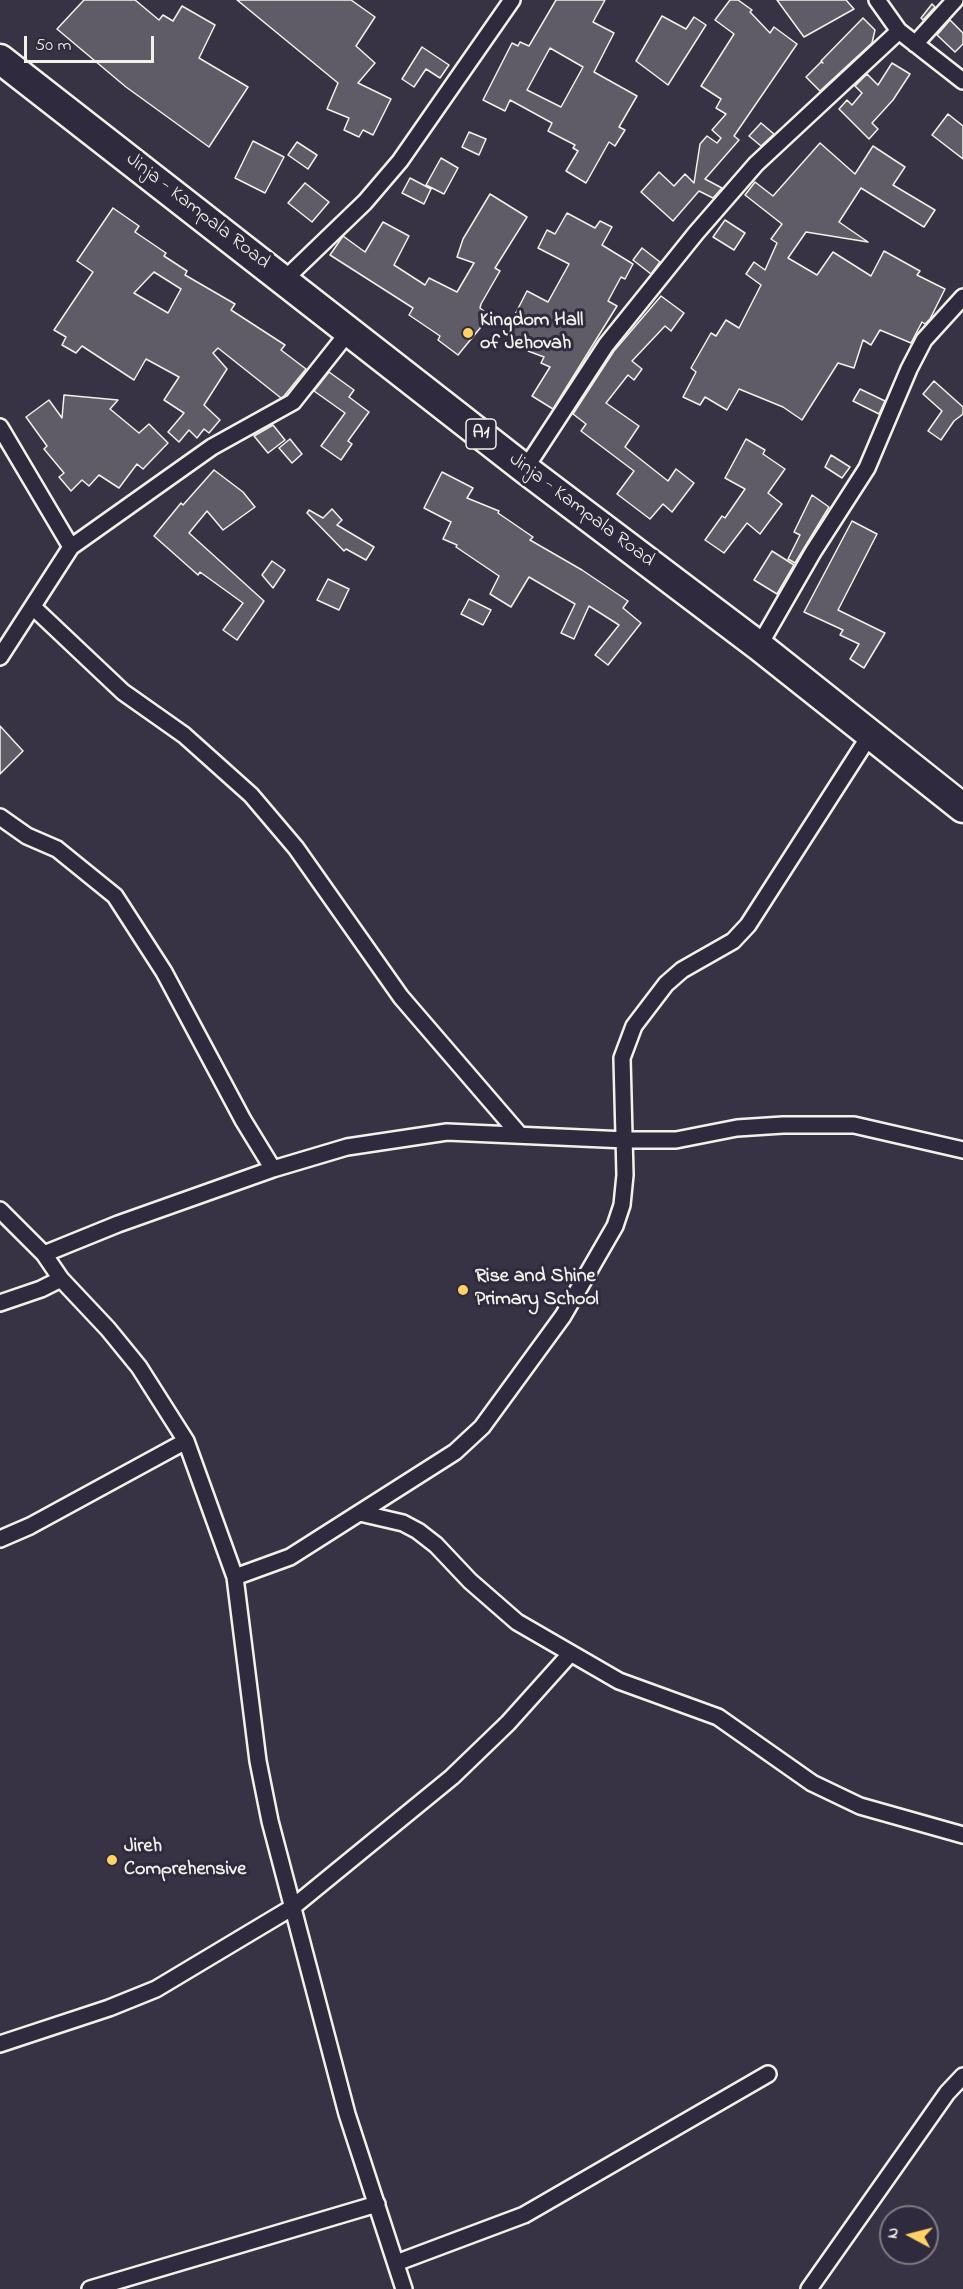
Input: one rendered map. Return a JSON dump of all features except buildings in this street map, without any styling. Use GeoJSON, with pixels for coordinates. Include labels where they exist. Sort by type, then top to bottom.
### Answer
{"type":"FeatureCollection","features":[{"type":"Feature","properties":{"kind":"highway","name":"Jinja - Kampala Road"},"geometry":{"type":"LineString","coordinates":[[0,59],[350,330],[525,469],[759,646],[963,807]]}},
{"type":"Feature","properties":{"kind":"street"},"geometry":{"type":"LineString","coordinates":[[284,280],[365,202],[400,161],[512,0]]}},
{"type":"Feature","properties":{"kind":"street"},"geometry":{"type":"LineString","coordinates":[[877,0],[899,31],[963,81]]}},
{"type":"Feature","properties":{"kind":"street"},"geometry":{"type":"LineString","coordinates":[[915,44],[955,0]]}},
{"type":"Feature","properties":{"kind":"street"},"geometry":{"type":"LineString","coordinates":[[525,469],[606,345],[696,233],[756,164],[899,31]]}},
{"type":"Feature","properties":{"kind":"street"},"geometry":{"type":"LineString","coordinates":[[759,646],[813,552],[867,468],[909,369],[924,340],[963,297]]}},
{"type":"Feature","properties":{"kind":"street"},"geometry":{"type":"LineString","coordinates":[[0,657],[71,547],[212,447],[293,402],[350,330]]}},
{"type":"Feature","properties":{"kind":"street"},"geometry":{"type":"LineString","coordinates":[[0,427],[71,547]]}},
{"type":"Feature","properties":{"kind":"street"},"geometry":{"type":"LineString","coordinates":[[33,607],[123,692],[184,735],[251,795],[296,848],[401,997],[519,1134]]}},
{"type":"Feature","properties":{"kind":"street"},"geometry":{"type":"LineString","coordinates":[[235,1577],[290,1557],[455,1452],[482,1427],[563,1316],[602,1251],[622,1205],[626,1140],[622,1058],[634,1026],[666,984],[682,970],[733,941],[748,925],[870,735]]}},
{"type":"Feature","properties":{"kind":"street"},"geometry":{"type":"LineString","coordinates":[[0,817],[27,836],[57,849],[116,896],[164,972],[243,1120],[273,1169]]}},
{"type":"Feature","properties":{"kind":"street"},"geometry":{"type":"LineString","coordinates":[[44,1254],[118,1224],[273,1169],[347,1147],[447,1132],[676,1140],[737,1128],[854,1125],[963,1150]]}},
{"type":"Feature","properties":{"kind":"street"},"geometry":{"type":"LineString","coordinates":[[0,1210],[44,1254],[61,1279],[108,1329],[139,1367],[186,1441],[235,1577],[258,1761],[270,1821],[347,2114],[404,2289]]}},
{"type":"Feature","properties":{"kind":"street"},"geometry":{"type":"LineString","coordinates":[[0,1303],[41,1289],[61,1279]]}},
{"type":"Feature","properties":{"kind":"street"},"geometry":{"type":"LineString","coordinates":[[0,1539],[30,1526],[186,1441]]}},
{"type":"Feature","properties":{"kind":"street"},"geometry":{"type":"LineString","coordinates":[[360,1514],[403,1523],[418,1531],[436,1545],[470,1581],[517,1622],[619,1681],[718,1717],[812,1783],[860,1806],[963,1835]]}},
{"type":"Feature","properties":{"kind":"street"},"geometry":{"type":"LineString","coordinates":[[0,2044],[109,2008],[156,1989],[293,1907],[452,1777],[507,1723],[570,1654]]}},
{"type":"Feature","properties":{"kind":"street"},"geometry":{"type":"LineString","coordinates":[[396,2263],[524,2215],[768,2074]]}},
{"type":"Feature","properties":{"kind":"street"},"geometry":{"type":"LineString","coordinates":[[809,2289],[947,2093],[963,2076]]}},
{"type":"Feature","properties":{"kind":"street"},"geometry":{"type":"LineString","coordinates":[[90,2289],[377,2204]]}},
{"type":"Feature","properties":{"kind":"place","name":"Kingdom Hall of Jehovah"},"geometry":{"type":"Point","coordinates":[468,333]}},
{"type":"Feature","properties":{"kind":"place","name":"Rise and Shine Primary School"},"geometry":{"type":"Point","coordinates":[463,1290]}},
{"type":"Feature","properties":{"kind":"place","name":"Jireh Comprehensive"},"geometry":{"type":"Point","coordinates":[112,1860]}}]}
